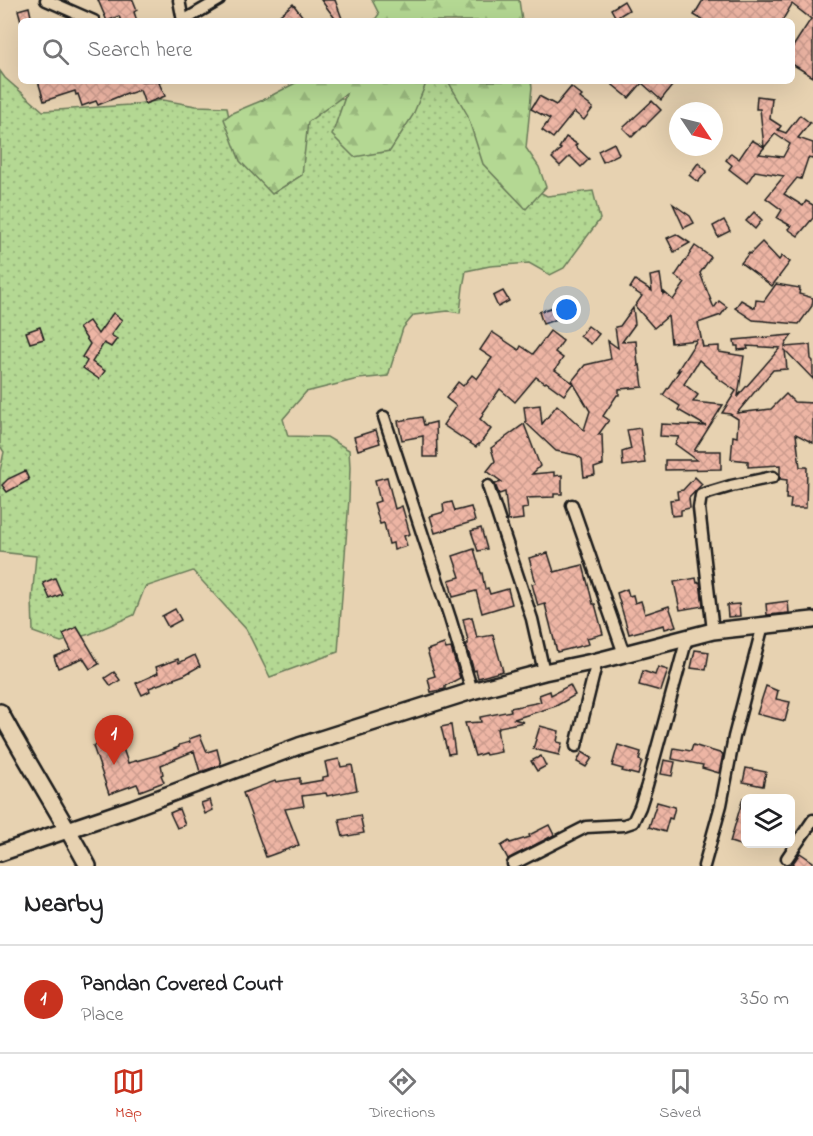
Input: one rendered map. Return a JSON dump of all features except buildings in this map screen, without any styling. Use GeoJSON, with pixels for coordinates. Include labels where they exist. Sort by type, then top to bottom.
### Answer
{"type":"FeatureCollection","features":[{"type":"Feature","properties":{"kind":"street"},"geometry":{"type":"LineString","coordinates":[[46,0],[87,18]]}},
{"type":"Feature","properties":{"kind":"street"},"geometry":{"type":"LineString","coordinates":[[179,0],[182,18]]}},
{"type":"Feature","properties":{"kind":"street"},"geometry":{"type":"LineString","coordinates":[[188,18],[219,0]]}},
{"type":"Feature","properties":{"kind":"street"},"geometry":{"type":"LineString","coordinates":[[384,417],[472,691]]}},
{"type":"Feature","properties":{"kind":"street"},"geometry":{"type":"LineString","coordinates":[[712,631],[699,508],[701,495],[773,477]]}},
{"type":"Feature","properties":{"kind":"street"},"geometry":{"type":"LineString","coordinates":[[488,486],[532,619],[544,672]]}},
{"type":"Feature","properties":{"kind":"street"},"geometry":{"type":"LineString","coordinates":[[572,504],[624,654]]}},
{"type":"Feature","properties":{"kind":"street"},"geometry":{"type":"LineString","coordinates":[[0,853],[299,746],[472,691],[712,631],[813,620]]}},
{"type":"Feature","properties":{"kind":"street"},"geometry":{"type":"LineString","coordinates":[[704,866],[721,805],[734,737],[763,624]]}},
{"type":"Feature","properties":{"kind":"street"},"geometry":{"type":"LineString","coordinates":[[513,864],[586,827],[624,825],[633,822],[647,785],[687,638]]}},
{"type":"Feature","properties":{"kind":"street"},"geometry":{"type":"LineString","coordinates":[[576,746],[597,661]]}},
{"type":"Feature","properties":{"kind":"street"},"geometry":{"type":"LineString","coordinates":[[0,712],[88,866]]}},
{"type":"Feature","properties":{"kind":"street"},"geometry":{"type":"LineString","coordinates":[[787,858],[813,820]]}},
{"type":"Feature","properties":{"kind":"green space"},"geometry":{"type":"Polygon","coordinates":[[[372,0],[519,0],[522,18],[376,18],[379,14],[372,0]]]}},
{"type":"Feature","properties":{"kind":"green space"},"geometry":{"type":"Polygon","coordinates":[[[0,71],[43,111],[129,105],[163,100],[196,106],[227,107],[230,124],[295,124],[327,91],[347,101],[386,84],[466,84],[512,177],[547,196],[593,191],[600,219],[564,268],[550,275],[529,263],[490,266],[466,271],[460,313],[448,311],[414,315],[403,328],[388,376],[358,379],[306,392],[283,419],[288,436],[327,437],[349,450],[349,499],[338,652],[270,677],[246,629],[193,571],[145,587],[134,615],[90,634],[61,642],[33,632],[32,599],[36,556],[0,552],[0,471],[4,452],[0,446],[0,71]]]}},
{"type":"Feature","properties":{"kind":"green space"},"geometry":{"type":"Polygon","coordinates":[[[293,84],[426,84],[413,115],[390,151],[354,157],[332,135],[346,94],[308,122],[302,175],[272,194],[240,161],[224,119],[232,113],[293,84]]]}},
{"type":"Feature","properties":{"kind":"green space"},"geometry":{"type":"Polygon","coordinates":[[[450,84],[532,84],[526,148],[539,167],[546,187],[526,209],[483,164],[467,114],[450,84]]]}},
{"type":"Feature","properties":{"kind":"place","name":"Pandan Covered Court"},"geometry":{"type":"Point","coordinates":[114,765]}}]}
